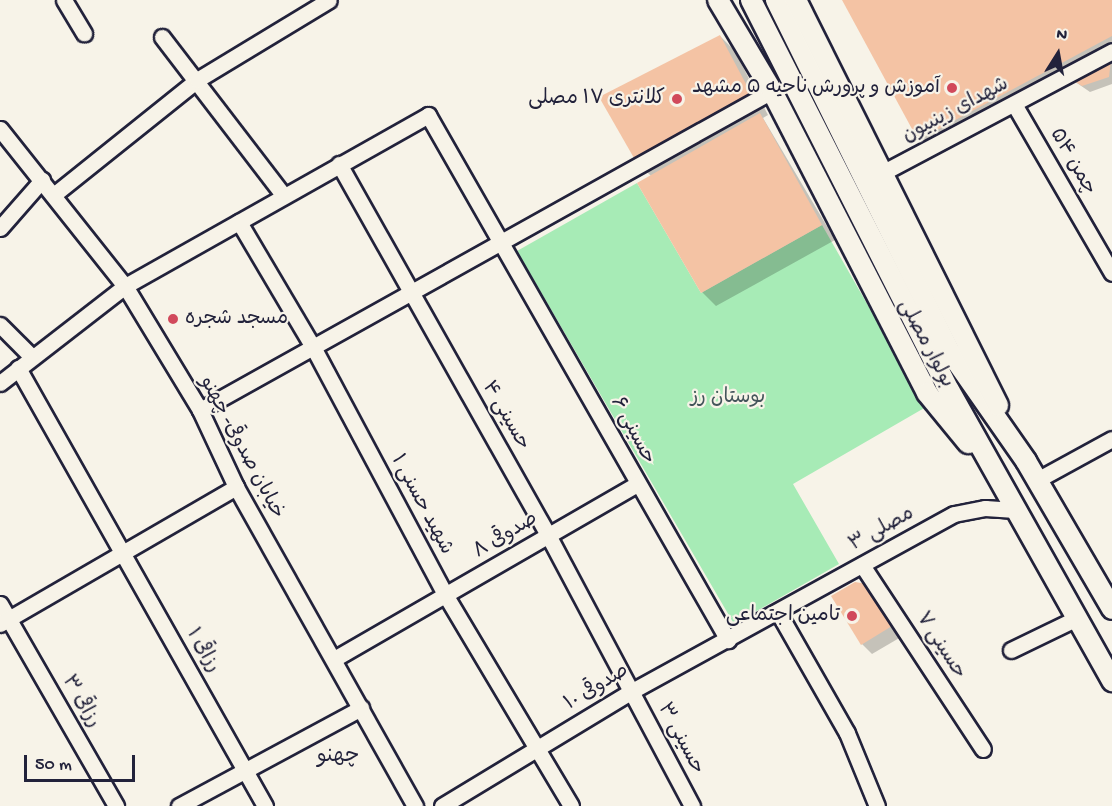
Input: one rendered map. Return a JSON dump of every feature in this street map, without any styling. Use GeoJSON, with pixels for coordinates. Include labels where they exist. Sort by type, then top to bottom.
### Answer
{"type":"FeatureCollection","features":[{"type":"Feature","properties":{"kind":"main road"},"geometry":{"type":"LineString","coordinates":[[719,0],[772,91],[927,393],[996,477]]}},
{"type":"Feature","properties":{"kind":"main road","name":"بولوار مصلی"},"geometry":{"type":"LineString","coordinates":[[751,0],[864,229],[996,477],[1112,681]]}},
{"type":"Feature","properties":{"kind":"main road","name":"بولوار مصلی"},"geometry":{"type":"LineString","coordinates":[[776,0],[950,352],[1026,461],[1112,609]]}},
{"type":"Feature","properties":{"kind":"main road"},"geometry":{"type":"LineString","coordinates":[[796,0],[1026,461]]}},
{"type":"Feature","properties":{"kind":"street"},"geometry":{"type":"LineString","coordinates":[[64,0],[84,33]]}},
{"type":"Feature","properties":{"kind":"street"},"geometry":{"type":"LineString","coordinates":[[56,193],[197,80],[328,0]]}},
{"type":"Feature","properties":{"kind":"street"},"geometry":{"type":"LineString","coordinates":[[162,37],[284,196]]}},
{"type":"Feature","properties":{"kind":"street","name":"شهدای زینبیون"},"geometry":{"type":"LineString","coordinates":[[882,173],[1112,51]]}},
{"type":"Feature","properties":{"kind":"street"},"geometry":{"type":"LineString","coordinates":[[200,410],[772,91]]}},
{"type":"Feature","properties":{"kind":"street","name":"چمن ۵۴"},"geometry":{"type":"LineString","coordinates":[[1014,104],[1112,273]]}},
{"type":"Feature","properties":{"kind":"street","name":"حسینی ۶"},"geometry":{"type":"LineString","coordinates":[[339,164],[428,115],[504,239],[637,484],[728,640]]}},
{"type":"Feature","properties":{"kind":"street","name":"خیابان صدوقی- چهنو"},"geometry":{"type":"LineString","coordinates":[[0,129],[42,180],[56,193],[125,286],[200,410],[236,487],[415,806]]}},
{"type":"Feature","properties":{"kind":"street"},"geometry":{"type":"LineString","coordinates":[[0,383],[125,286],[339,164]]}},
{"type":"Feature","properties":{"kind":"street","name":"حسینی ۴"},"geometry":{"type":"LineString","coordinates":[[339,164],[548,535],[632,691]]}},
{"type":"Feature","properties":{"kind":"street"},"geometry":{"type":"LineString","coordinates":[[0,228],[42,180]]}},
{"type":"Feature","properties":{"kind":"street","name":"شهید حسنی ۱"},"geometry":{"type":"LineString","coordinates":[[239,222],[313,347],[446,596],[571,806]]}},
{"type":"Feature","properties":{"kind":"street"},"geometry":{"type":"LineString","coordinates":[[0,325],[32,357]]}},
{"type":"Feature","properties":{"kind":"street","name":"رزاقی ۱"},"geometry":{"type":"LineString","coordinates":[[18,368],[265,806]]}},
{"type":"Feature","properties":{"kind":"street"},"geometry":{"type":"LineString","coordinates":[[1037,480],[1112,439]]}},
{"type":"Feature","properties":{"kind":"street","name":"صدوقی ۸"},"geometry":{"type":"LineString","coordinates":[[334,659],[637,484]]}},
{"type":"Feature","properties":{"kind":"street"},"geometry":{"type":"LineString","coordinates":[[4,621],[236,487]]}},
{"type":"Feature","properties":{"kind":"street","name":"مصلی ۳"},"geometry":{"type":"LineString","coordinates":[[777,612],[954,514],[985,508],[1015,510]]}},
{"type":"Feature","properties":{"kind":"street","name":"حسینی ۷"},"geometry":{"type":"LineString","coordinates":[[862,565],[982,749]]}},
{"type":"Feature","properties":{"kind":"street","name":"رزاقی ۳"},"geometry":{"type":"LineString","coordinates":[[0,604],[4,621],[116,806]]}},
{"type":"Feature","properties":{"kind":"street"},"geometry":{"type":"LineString","coordinates":[[777,612],[847,733],[877,806]]}},
{"type":"Feature","properties":{"kind":"street","name":"صدوقی ۱۰"},"geometry":{"type":"LineString","coordinates":[[442,806],[632,691],[777,612]]}},
{"type":"Feature","properties":{"kind":"street"},"geometry":{"type":"LineString","coordinates":[[1011,650],[1075,619]]}},
{"type":"Feature","properties":{"kind":"street","name":"حسینی ۳"},"geometry":{"type":"LineString","coordinates":[[632,691],[692,806]]}},
{"type":"Feature","properties":{"kind":"street"},"geometry":{"type":"LineString","coordinates":[[179,806],[361,708]]}},
{"type":"Feature","properties":{"kind":"green space","name":"بوستان رز"},"geometry":{"type":"Polygon","coordinates":[[[637,183],[701,293],[822,225],[926,407],[793,484],[839,564],[734,624],[517,251],[637,183]]]}},
{"type":"Feature","properties":{"kind":"building","name":"آموزش و پرورش ناحیه ۵ مشهد"},"geometry":{"type":"Polygon","coordinates":[[[842,0],[1112,0],[1112,36],[918,140],[842,0]]]}},
{"type":"Feature","properties":{"kind":"building","name":"کلانتری ۱۷ مصلی"},"geometry":{"type":"Polygon","coordinates":[[[720,35],[755,101],[638,165],[599,97],[720,35]]]}},
{"type":"Feature","properties":{"kind":"building"},"geometry":{"type":"Polygon","coordinates":[[[1112,51],[1109,77],[1082,86],[1068,77],[1112,51]]]}},
{"type":"Feature","properties":{"kind":"building"},"geometry":{"type":"Polygon","coordinates":[[[760,113],[822,225],[701,293],[637,183],[760,113]]]}},
{"type":"Feature","properties":{"kind":"building"},"geometry":{"type":"Polygon","coordinates":[[[855,582],[867,584],[892,626],[861,645],[831,596],[855,582]]]}},
{"type":"Feature","properties":{"kind":"place","name":"آموزش و پرورش ناحیه ۵ مشهد"},"geometry":{"type":"Point","coordinates":[952,88]}},
{"type":"Feature","properties":{"kind":"place","name":"کلانتری ۱۷ مصلی"},"geometry":{"type":"Point","coordinates":[677,99]}},
{"type":"Feature","properties":{"kind":"place","name":"مسجد شجره"},"geometry":{"type":"Point","coordinates":[173,319]}},
{"type":"Feature","properties":{"kind":"place","name":"تامین اجتماعی"},"geometry":{"type":"Point","coordinates":[852,616]}},
{"type":"Feature","properties":{"kind":"district","name":"چهنو"},"geometry":{"type":"Point","coordinates":[338,758]}}]}
